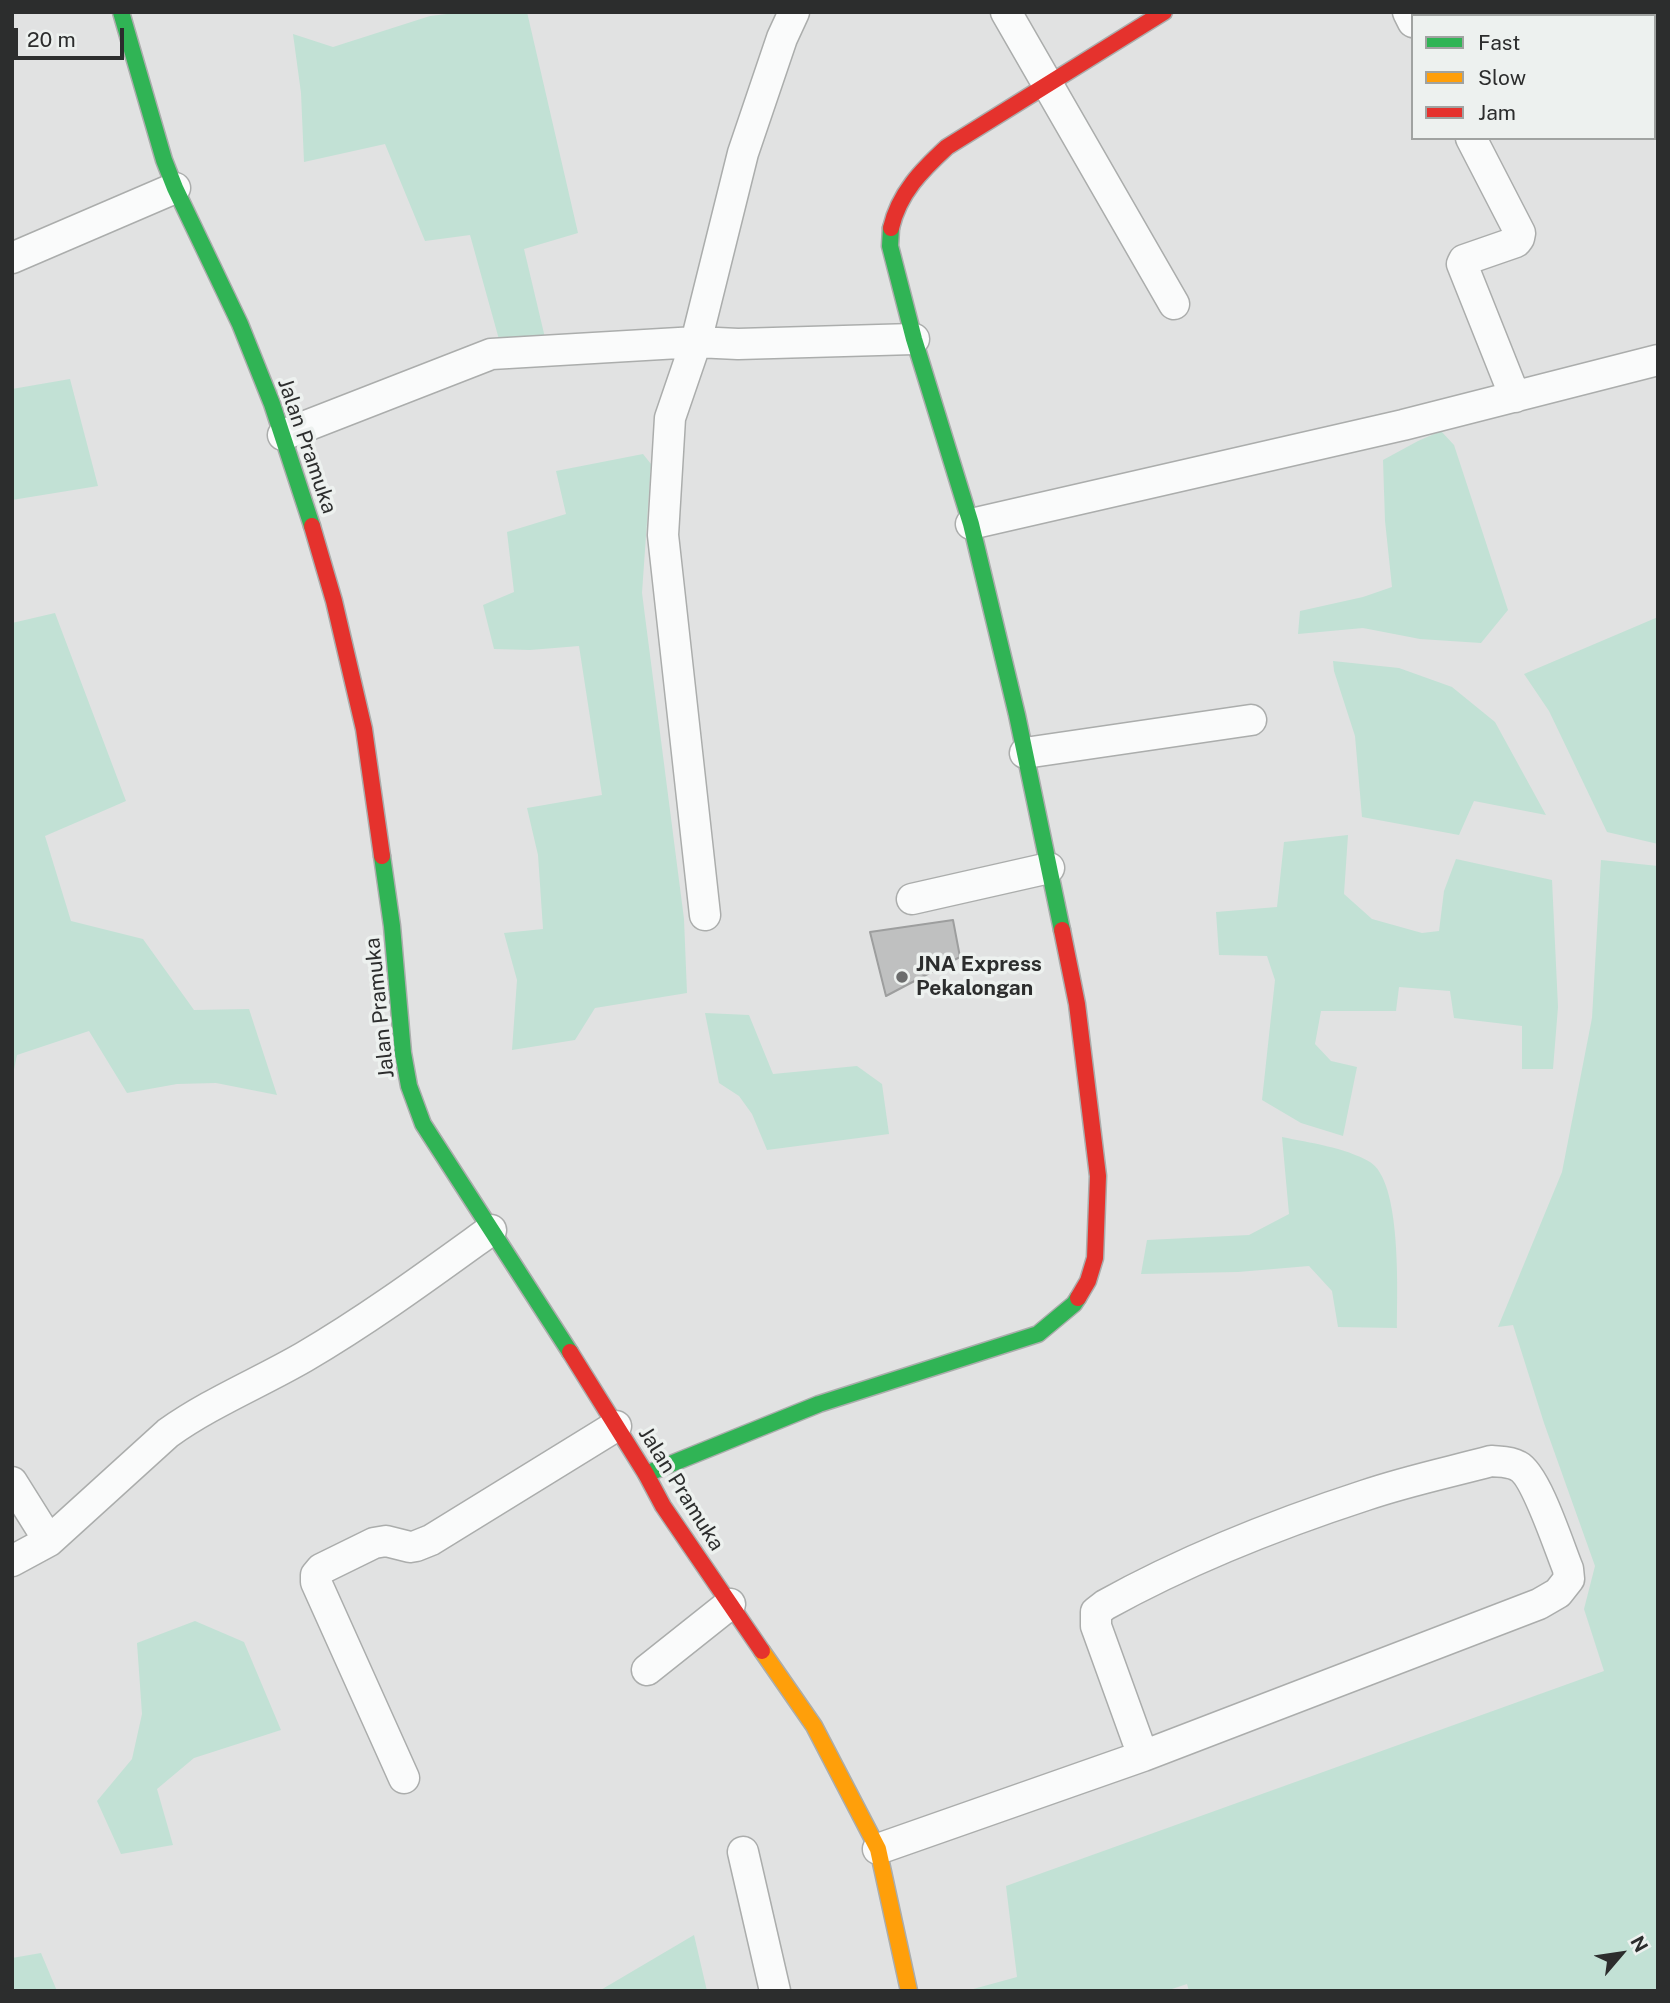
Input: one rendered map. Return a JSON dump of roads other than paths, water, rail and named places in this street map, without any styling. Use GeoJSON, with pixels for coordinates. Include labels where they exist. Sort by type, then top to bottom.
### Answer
{"type":"FeatureCollection","features":[{"type":"Feature","properties":{"kind":"street","name":"Jalan Pramuka"},"geometry":{"type":"LineString","coordinates":[[121,12],[164,160],[240,324],[283,435],[304,496],[334,601],[364,729],[392,926],[403,1053],[409,1086],[424,1124],[616,1426],[663,1506],[814,1726],[878,1849],[909,1991]]}},
{"type":"Feature","properties":{"kind":"street"},"geometry":{"type":"LineString","coordinates":[[705,915],[663,535],[670,418],[699,342],[743,153],[782,38],[794,12]]}},
{"type":"Feature","properties":{"kind":"street"},"geometry":{"type":"LineString","coordinates":[[1006,12],[1174,304]]}},
{"type":"Feature","properties":{"kind":"street"},"geometry":{"type":"LineString","coordinates":[[646,1474],[820,1404],[1038,1335],[1074,1304],[1088,1281],[1095,1258],[1098,1176],[1077,1004],[1017,715],[971,524],[914,339],[890,246],[892,217],[902,196],[923,168],[947,147],[1164,12]]}},
{"type":"Feature","properties":{"kind":"street"},"geometry":{"type":"LineString","coordinates":[[1472,140],[1520,233],[1516,242],[1464,260],[1462,264],[1514,397]]}},
{"type":"Feature","properties":{"kind":"street"},"geometry":{"type":"LineString","coordinates":[[12,258],[175,188]]}},
{"type":"Feature","properties":{"kind":"street"},"geometry":{"type":"LineString","coordinates":[[283,435],[491,354],[699,342],[738,344],[914,339]]}},
{"type":"Feature","properties":{"kind":"street"},"geometry":{"type":"LineString","coordinates":[[971,524],[1403,425],[1658,360]]}},
{"type":"Feature","properties":{"kind":"street"},"geometry":{"type":"LineString","coordinates":[[1025,754],[1251,720]]}},
{"type":"Feature","properties":{"kind":"street"},"geometry":{"type":"LineString","coordinates":[[912,900],[1049,868]]}},
{"type":"Feature","properties":{"kind":"street"},"geometry":{"type":"LineString","coordinates":[[12,1562],[49,1541],[184,1421],[306,1356],[387,1305],[491,1230]]}},
{"type":"Feature","properties":{"kind":"street"},"geometry":{"type":"LineString","coordinates":[[404,1779],[316,1582],[316,1575],[321,1569],[374,1543],[386,1541],[410,1547],[431,1540],[616,1426]]}},
{"type":"Feature","properties":{"kind":"street"},"geometry":{"type":"LineString","coordinates":[[878,1849],[1143,1756],[1539,1604],[1558,1593],[1569,1579],[1568,1569],[1535,1487],[1526,1472],[1507,1462],[1491,1461],[1369,1494],[1195,1560],[1105,1605],[1096,1612],[1096,1626],[1143,1756]]}},
{"type":"Feature","properties":{"kind":"street"},"geometry":{"type":"LineString","coordinates":[[12,1482],[49,1541]]}},
{"type":"Feature","properties":{"kind":"street"},"geometry":{"type":"LineString","coordinates":[[648,1670],[730,1604]]}},
{"type":"Feature","properties":{"kind":"street"},"geometry":{"type":"LineString","coordinates":[[743,1852],[775,1991]]}},
{"type":"Feature","properties":{"kind":"place","name":"JNA Express Pekalongan"},"geometry":{"type":"Point","coordinates":[902,977]}}]}
